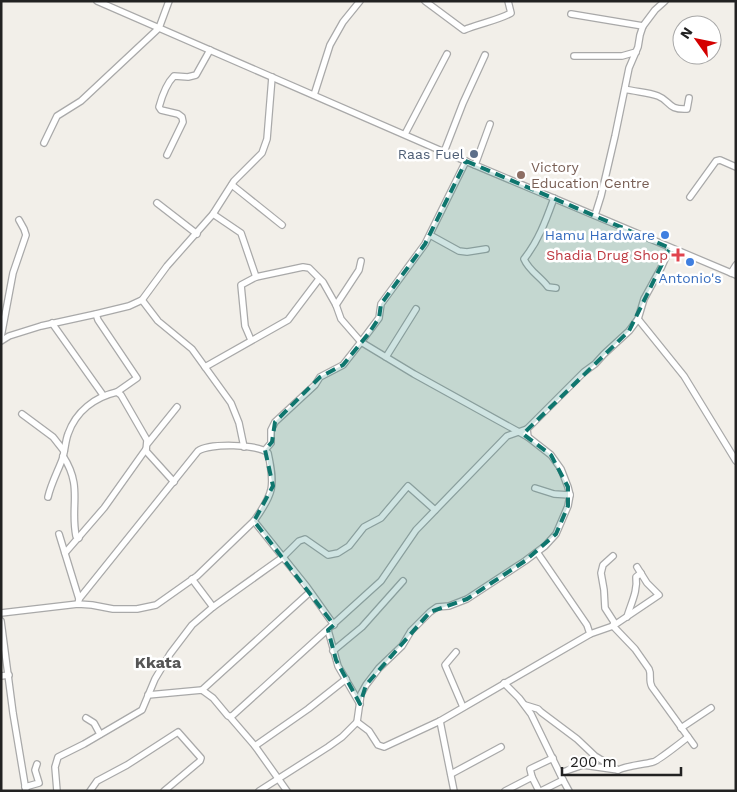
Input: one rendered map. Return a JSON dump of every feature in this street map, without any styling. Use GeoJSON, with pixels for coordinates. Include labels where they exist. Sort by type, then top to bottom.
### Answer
{"type":"FeatureCollection","features":[{"type":"Feature","properties":{"kind":"street"},"geometry":{"type":"LineString","coordinates":[[97,1],[670,248],[733,274],[736,265]]}},
{"type":"Feature","properties":{"kind":"street"},"geometry":{"type":"LineString","coordinates":[[44,143],[57,116],[81,100],[159,28],[169,1]]}},
{"type":"Feature","properties":{"kind":"street"},"geometry":{"type":"LineString","coordinates":[[314,96],[330,45],[343,22],[360,1]]}},
{"type":"Feature","properties":{"kind":"street"},"geometry":{"type":"LineString","coordinates":[[425,1],[464,30],[511,13],[508,1]]}},
{"type":"Feature","properties":{"kind":"street"},"geometry":{"type":"LineString","coordinates":[[595,215],[602,196],[629,68],[636,52],[643,26],[665,1]]}},
{"type":"Feature","properties":{"kind":"street"},"geometry":{"type":"LineString","coordinates":[[571,14],[643,26]]}},
{"type":"Feature","properties":{"kind":"street"},"geometry":{"type":"LineString","coordinates":[[167,155],[183,122],[182,117],[178,114],[161,110],[159,107],[162,99],[169,82],[174,76],[188,77],[196,75],[210,50]]}},
{"type":"Feature","properties":{"kind":"street"},"geometry":{"type":"LineString","coordinates":[[574,56],[622,56],[636,52]]}},
{"type":"Feature","properties":{"kind":"street"},"geometry":{"type":"LineString","coordinates":[[405,134],[446,54]]}},
{"type":"Feature","properties":{"kind":"street"},"geometry":{"type":"LineString","coordinates":[[444,152],[463,103],[485,55]]}},
{"type":"Feature","properties":{"kind":"street"},"geometry":{"type":"LineString","coordinates":[[1,339],[52,324],[129,306],[142,300],[167,266],[213,214],[232,185],[257,159],[266,146],[272,77]]}},
{"type":"Feature","properties":{"kind":"street"},"geometry":{"type":"LineString","coordinates":[[625,90],[660,97],[670,107],[684,110],[687,109],[689,98]]}},
{"type":"Feature","properties":{"kind":"street"},"geometry":{"type":"LineString","coordinates":[[475,165],[490,124]]}},
{"type":"Feature","properties":{"kind":"street"},"geometry":{"type":"LineString","coordinates":[[690,197],[716,161],[720,160],[736,167]]}},
{"type":"Feature","properties":{"kind":"street"},"geometry":{"type":"LineString","coordinates":[[266,450],[271,443],[271,430],[275,422],[320,377],[343,365],[379,318],[381,304],[430,235],[466,161]]}},
{"type":"Feature","properties":{"kind":"street"},"geometry":{"type":"LineString","coordinates":[[232,185],[282,224]]}},
{"type":"Feature","properties":{"kind":"street"},"geometry":{"type":"LineString","coordinates":[[554,198],[535,245],[524,259],[548,288],[556,288]]}},
{"type":"Feature","properties":{"kind":"street"},"geometry":{"type":"LineString","coordinates":[[157,203],[197,234]]}},
{"type":"Feature","properties":{"kind":"street"},"geometry":{"type":"LineString","coordinates":[[213,214],[241,233],[256,277]]}},
{"type":"Feature","properties":{"kind":"street"},"geometry":{"type":"LineString","coordinates":[[1,339],[13,273],[26,235],[19,220]]}},
{"type":"Feature","properties":{"kind":"street"},"geometry":{"type":"LineString","coordinates":[[430,235],[459,251],[486,250]]}},
{"type":"Feature","properties":{"kind":"street"},"geometry":{"type":"LineString","coordinates":[[230,717],[381,581],[411,536],[507,436],[527,429],[584,372],[629,331],[638,319],[644,299],[670,248]]}},
{"type":"Feature","properties":{"kind":"street"},"geometry":{"type":"LineString","coordinates":[[336,306],[359,270],[361,261]]}},
{"type":"Feature","properties":{"kind":"street"},"geometry":{"type":"LineString","coordinates":[[251,340],[245,326],[241,285],[256,277],[303,267],[309,268],[323,282],[341,319],[361,342],[528,438],[542,448],[556,462],[565,478],[570,495],[562,522],[556,534],[537,552],[468,598],[449,606],[437,607],[430,612],[410,631],[397,652],[379,668],[366,685],[362,694],[357,722],[335,742],[258,791]]}},
{"type":"Feature","properties":{"kind":"street"},"geometry":{"type":"LineString","coordinates":[[205,367],[288,320],[319,279]]}},
{"type":"Feature","properties":{"kind":"street"},"geometry":{"type":"LineString","coordinates":[[142,300],[158,321],[192,349],[205,367],[235,412],[244,447]]}},
{"type":"Feature","properties":{"kind":"street"},"geometry":{"type":"LineString","coordinates":[[386,357],[416,309]]}},
{"type":"Feature","properties":{"kind":"street"},"geometry":{"type":"LineString","coordinates":[[48,497],[64,454],[68,433],[78,415],[102,395],[117,392],[137,378],[98,320],[96,314]]}},
{"type":"Feature","properties":{"kind":"street"},"geometry":{"type":"LineString","coordinates":[[638,319],[684,376],[736,461]]}},
{"type":"Feature","properties":{"kind":"street"},"geometry":{"type":"LineString","coordinates":[[52,324],[102,395]]}},
{"type":"Feature","properties":{"kind":"street"},"geometry":{"type":"LineString","coordinates":[[117,392],[121,395],[148,443]]}},
{"type":"Feature","properties":{"kind":"street"},"geometry":{"type":"LineString","coordinates":[[65,553],[104,508],[146,449],[148,443],[177,407]]}},
{"type":"Feature","properties":{"kind":"street"},"geometry":{"type":"LineString","coordinates":[[22,414],[53,438],[71,468],[76,492],[74,524],[78,538]]}},
{"type":"Feature","properties":{"kind":"street"},"geometry":{"type":"LineString","coordinates":[[527,429],[528,438]]}},
{"type":"Feature","properties":{"kind":"street"},"geometry":{"type":"LineString","coordinates":[[78,602],[202,449],[210,446],[266,450]]}},
{"type":"Feature","properties":{"kind":"street"},"geometry":{"type":"LineString","coordinates":[[146,449],[174,482]]}},
{"type":"Feature","properties":{"kind":"street"},"geometry":{"type":"LineString","coordinates":[[1,613],[78,602],[113,609],[148,607],[162,601],[226,550],[254,521],[273,486],[269,457],[266,450]]}},
{"type":"Feature","properties":{"kind":"street"},"geometry":{"type":"LineString","coordinates":[[57,791],[56,759],[142,710],[155,679],[170,654],[192,625],[213,607],[283,557],[299,540],[303,539],[328,555],[338,553],[349,546],[364,527],[381,518],[408,486],[435,510]]}},
{"type":"Feature","properties":{"kind":"street"},"geometry":{"type":"LineString","coordinates":[[535,488],[554,494],[570,495]]}},
{"type":"Feature","properties":{"kind":"street"},"geometry":{"type":"LineString","coordinates":[[254,521],[334,625]]}},
{"type":"Feature","properties":{"kind":"street"},"geometry":{"type":"LineString","coordinates":[[59,534],[78,602]]}},
{"type":"Feature","properties":{"kind":"street"},"geometry":{"type":"LineString","coordinates":[[537,552],[587,624],[590,634]]}},
{"type":"Feature","properties":{"kind":"street"},"geometry":{"type":"LineString","coordinates":[[614,556],[603,565],[601,573],[605,608],[614,622],[613,626],[635,649],[649,669],[649,681],[694,745]]}},
{"type":"Feature","properties":{"kind":"street"},"geometry":{"type":"LineString","coordinates":[[357,722],[369,731],[378,745],[384,747],[440,721],[590,634],[613,626],[627,617],[659,595],[647,583],[639,570],[636,577],[636,592],[632,598],[627,617]]}},
{"type":"Feature","properties":{"kind":"street"},"geometry":{"type":"LineString","coordinates":[[192,579],[213,607]]}},
{"type":"Feature","properties":{"kind":"street"},"geometry":{"type":"LineString","coordinates":[[333,651],[362,627],[403,581]]}},
{"type":"Feature","properties":{"kind":"street"},"geometry":{"type":"LineString","coordinates":[[148,695],[202,690],[310,592]]}},
{"type":"Feature","properties":{"kind":"street"},"geometry":{"type":"LineString","coordinates":[[1,621],[13,713],[26,789],[39,783],[35,770],[38,764]]}},
{"type":"Feature","properties":{"kind":"street"},"geometry":{"type":"LineString","coordinates":[[328,630],[338,666],[360,704]]}},
{"type":"Feature","properties":{"kind":"street"},"geometry":{"type":"LineString","coordinates":[[456,652],[445,665],[463,707]]}},
{"type":"Feature","properties":{"kind":"street"},"geometry":{"type":"LineString","coordinates":[[1,676],[9,675]]}},
{"type":"Feature","properties":{"kind":"street"},"geometry":{"type":"LineString","coordinates":[[255,746],[308,709],[346,679]]}},
{"type":"Feature","properties":{"kind":"street"},"geometry":{"type":"LineString","coordinates":[[504,683],[531,714],[569,791]]}},
{"type":"Feature","properties":{"kind":"street"},"geometry":{"type":"LineString","coordinates":[[202,690],[213,698],[255,746],[287,791]]}},
{"type":"Feature","properties":{"kind":"street"},"geometry":{"type":"LineString","coordinates":[[525,705],[538,709],[578,739],[595,756],[618,770]]}},
{"type":"Feature","properties":{"kind":"street"},"geometry":{"type":"LineString","coordinates":[[682,728],[711,708]]}},
{"type":"Feature","properties":{"kind":"street"},"geometry":{"type":"LineString","coordinates":[[86,718],[94,723],[100,734]]}},
{"type":"Feature","properties":{"kind":"street"},"geometry":{"type":"LineString","coordinates":[[440,721],[454,791]]}},
{"type":"Feature","properties":{"kind":"street"},"geometry":{"type":"LineString","coordinates":[[90,791],[97,781],[127,765],[178,732],[201,758],[200,761],[164,791]]}},
{"type":"Feature","properties":{"kind":"street"},"geometry":{"type":"LineString","coordinates":[[560,773],[583,766],[618,770],[655,762],[676,744],[688,737]]}},
{"type":"Feature","properties":{"kind":"street"},"geometry":{"type":"LineString","coordinates":[[451,774],[501,747]]}},
{"type":"Feature","properties":{"kind":"street"},"geometry":{"type":"LineString","coordinates":[[553,758],[530,769],[532,777],[540,791],[563,780]]}},
{"type":"Feature","properties":{"kind":"street"},"geometry":{"type":"LineString","coordinates":[[505,791],[532,777]]}},
{"type":"Feature","properties":{"kind":"highlighted area"},"geometry":{"type":"Polygon","coordinates":[[[466,161],[670,248],[629,331],[523,434],[551,455],[568,487],[568,506],[556,534],[525,561],[467,599],[430,612],[366,685],[360,704],[336,660],[328,630],[334,625],[254,521],[273,486],[265,450],[272,442],[275,422],[320,377],[343,365],[369,333],[379,318],[381,304],[425,244],[466,161]]]}},
{"type":"Feature","properties":{"kind":"place","name":"Raas Fuel"},"geometry":{"type":"Point","coordinates":[474,154]}},
{"type":"Feature","properties":{"kind":"place","name":"Victory Education Centre"},"geometry":{"type":"Point","coordinates":[521,175]}},
{"type":"Feature","properties":{"kind":"place","name":"Hamu Hardware"},"geometry":{"type":"Point","coordinates":[665,235]}},
{"type":"Feature","properties":{"kind":"place","name":"Shadia Drug Shop"},"geometry":{"type":"Point","coordinates":[678,255]}},
{"type":"Feature","properties":{"kind":"place","name":"Antonio's"},"geometry":{"type":"Point","coordinates":[690,262]}},
{"type":"Feature","properties":{"kind":"district","name":"Kkata"},"geometry":{"type":"Point","coordinates":[158,662]}}]}
